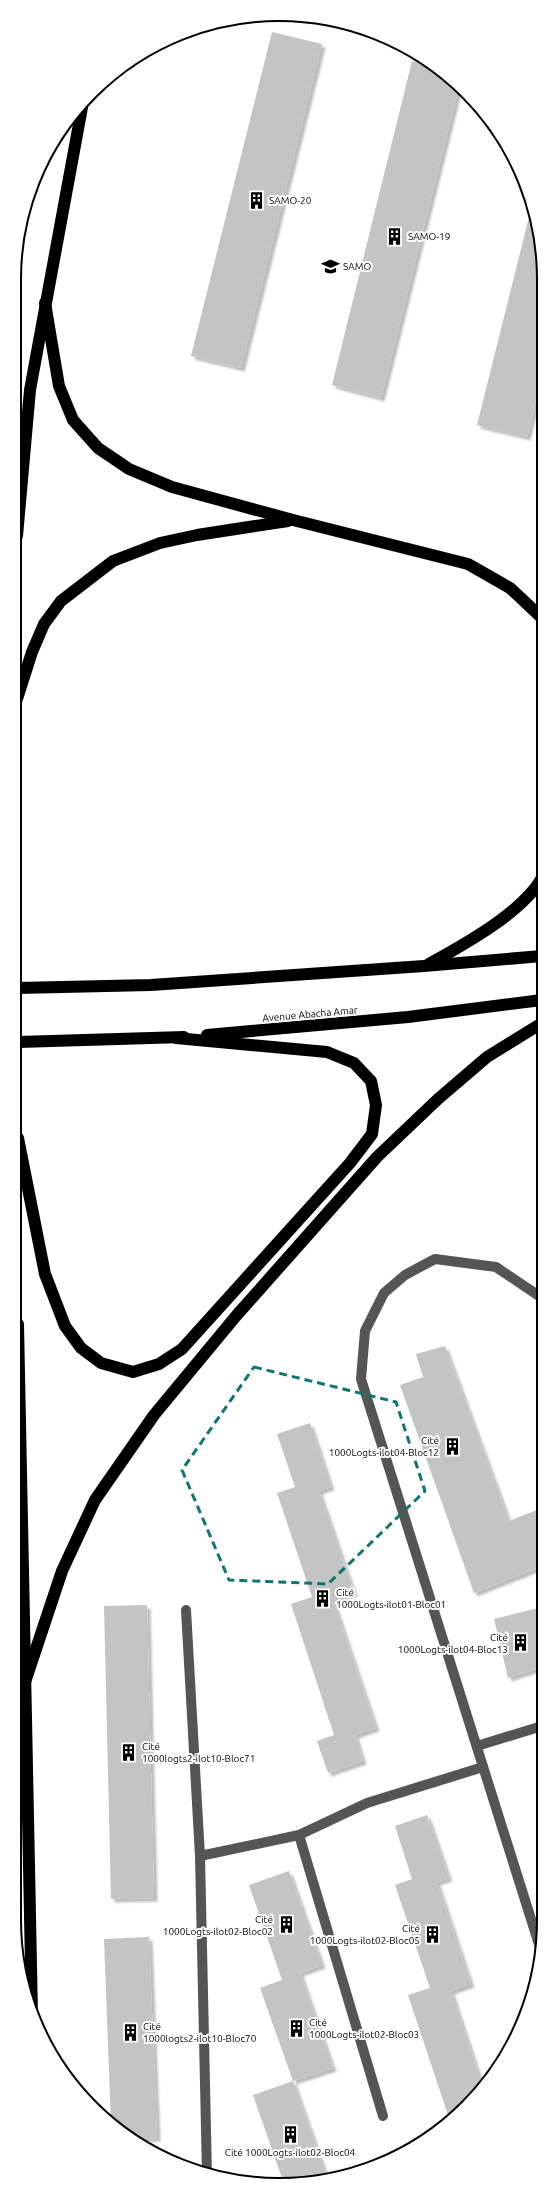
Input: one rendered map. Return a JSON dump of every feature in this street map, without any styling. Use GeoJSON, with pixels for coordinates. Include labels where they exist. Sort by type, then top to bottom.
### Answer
{"type":"FeatureCollection","features":[{"type":"Feature","properties":{"kind":"highway"},"geometry":{"type":"LineString","coordinates":[[21,491],[30,390],[80,115]]}},
{"type":"Feature","properties":{"kind":"highway"},"geometry":{"type":"LineString","coordinates":[[45,303],[59,386],[73,420],[98,448],[129,469],[172,487],[293,520],[468,564],[510,588],[537,613]]}},
{"type":"Feature","properties":{"kind":"highway"},"geometry":{"type":"LineString","coordinates":[[21,686],[32,652],[44,624],[61,601],[113,561],[160,543],[197,534],[293,520]]}},
{"type":"Feature","properties":{"kind":"highway"},"geometry":{"type":"LineString","coordinates":[[424,966],[474,939],[516,908],[537,884]]}},
{"type":"Feature","properties":{"kind":"highway"},"geometry":{"type":"LineString","coordinates":[[21,988],[66,988],[151,984],[424,966],[537,956]]}},
{"type":"Feature","properties":{"kind":"highway","name":"Avenue Abacha Amar"},"geometry":{"type":"LineString","coordinates":[[21,1042],[176,1038],[408,1017],[537,1001]]}},
{"type":"Feature","properties":{"kind":"highway"},"geometry":{"type":"LineString","coordinates":[[25,1682],[62,1570],[95,1500],[154,1415],[236,1316],[377,1158],[438,1099],[487,1057],[537,1026]]}},
{"type":"Feature","properties":{"kind":"highway"},"geometry":{"type":"LineString","coordinates":[[21,1153],[45,1274],[65,1326],[82,1348],[101,1363],[133,1372],[159,1364],[182,1349],[350,1163],[372,1134],[376,1105],[371,1080],[354,1064],[327,1052],[176,1038]]}},
{"type":"Feature","properties":{"kind":"highway"},"geometry":{"type":"LineString","coordinates":[[21,1477],[32,1992]]}},
{"type":"Feature","properties":{"kind":"street"},"geometry":{"type":"LineString","coordinates":[[536,1935],[361,1379],[365,1331],[384,1293],[405,1275],[435,1260],[496,1267],[537,1295]]}},
{"type":"Feature","properties":{"kind":"street"},"geometry":{"type":"LineString","coordinates":[[186,1610],[200,1856],[207,2167]]}},
{"type":"Feature","properties":{"kind":"street"},"geometry":{"type":"LineString","coordinates":[[477,1746],[537,1728]]}},
{"type":"Feature","properties":{"kind":"street"},"geometry":{"type":"LineString","coordinates":[[200,1856],[299,1835],[367,1803],[483,1767]]}},
{"type":"Feature","properties":{"kind":"street"},"geometry":{"type":"LineString","coordinates":[[299,1835],[383,2116]]}},
{"type":"Feature","properties":{"kind":"highlighted area"},"geometry":{"type":"Polygon","coordinates":[[[254,1367],[396,1402],[425,1491],[328,1584],[229,1580],[182,1470],[254,1367]]]}},
{"type":"Feature","properties":{"kind":"building","name":"SAMO-20"},"geometry":{"type":"Polygon","coordinates":[[[272,32],[322,44],[241,368],[191,356],[272,32]]]}},
{"type":"Feature","properties":{"kind":"building","name":"SAMO-19"},"geometry":{"type":"Polygon","coordinates":[[[412,61],[422,64],[436,74],[457,93],[381,398],[332,385],[412,61]]]}},
{"type":"Feature","properties":{"kind":"building"},"geometry":{"type":"Polygon","coordinates":[[[529,217],[535,245],[537,279],[537,396],[527,437],[477,425],[529,217]]]}},
{"type":"Feature","properties":{"kind":"building","name":"Cité 1000Logts-ilot04-Bloc12"},"geometry":{"type":"Polygon","coordinates":[[[445,1346],[509,1521],[537,1510],[537,1568],[474,1593],[400,1385],[423,1377],[416,1354],[445,1346]]]}},
{"type":"Feature","properties":{"kind":"building","name":"Cité 1000Logts-ilot01-Bloc01"},"geometry":{"type":"Polygon","coordinates":[[[310,1423],[331,1487],[319,1491],[354,1593],[333,1600],[376,1728],[355,1735],[363,1761],[328,1773],[317,1741],[334,1735],[291,1604],[312,1597],[277,1493],[295,1487],[277,1434],[310,1423]]]}},
{"type":"Feature","properties":{"kind":"building","name":"Cité 1000logts2-ilot10-Bloc71"},"geometry":{"type":"Polygon","coordinates":[[[147,1605],[154,1898],[111,1899],[104,1606],[147,1605]]]}},
{"type":"Feature","properties":{"kind":"building","name":"Cité 1000Logts-ilot04-Bloc13"},"geometry":{"type":"Polygon","coordinates":[[[537,1608],[537,1669],[508,1678],[494,1619],[537,1608]]]}},
{"type":"Feature","properties":{"kind":"building","name":"Cité 1000Logts-ilot02-Bloc05"},"geometry":{"type":"Polygon","coordinates":[[[427,1815],[449,1878],[437,1882],[471,1984],[451,1991],[481,2081],[448,2115],[408,1995],[430,1988],[395,1885],[412,1879],[395,1826],[427,1815]]]}},
{"type":"Feature","properties":{"kind":"building"},"geometry":{"type":"Polygon","coordinates":[[[289,1871],[322,1965],[300,1973],[333,2068],[293,2081],[260,1988],[282,1980],[249,1885],[289,1871]]]}},
{"type":"Feature","properties":{"kind":"building","name":"Cité 1000logts2-ilot10-Bloc70"},"geometry":{"type":"Polygon","coordinates":[[[149,1937],[157,2138],[142,2139],[111,2115],[104,1939],[149,1937]]]}},
{"type":"Feature","properties":{"kind":"building","name":"Cité 1000Logts-ilot02-Bloc04"},"geometry":{"type":"Polygon","coordinates":[[[293,2081],[326,2174],[282,2178],[253,2095],[293,2081]]]}},
{"type":"Feature","properties":{"kind":"place","name":"SAMO-20"},"geometry":{"type":"Point","coordinates":[256,200]}},
{"type":"Feature","properties":{"kind":"place","name":"SAMO-19"},"geometry":{"type":"Point","coordinates":[395,236]}},
{"type":"Feature","properties":{"kind":"place","name":"SAMO"},"geometry":{"type":"Point","coordinates":[330,266]}},
{"type":"Feature","properties":{"kind":"place","name":"Cité 1000Logts-ilot04-Bloc12"},"geometry":{"type":"Point","coordinates":[452,1446]}},
{"type":"Feature","properties":{"kind":"place","name":"Cité 1000Logts-ilot01-Bloc01"},"geometry":{"type":"Point","coordinates":[323,1598]}},
{"type":"Feature","properties":{"kind":"place","name":"Cité 1000Logts-ilot04-Bloc13"},"geometry":{"type":"Point","coordinates":[521,1643]}},
{"type":"Feature","properties":{"kind":"place","name":"Cité 1000logts2-ilot10-Bloc71"},"geometry":{"type":"Point","coordinates":[129,1752]}},
{"type":"Feature","properties":{"kind":"place","name":"Cité 1000Logts-ilot02-Bloc02"},"geometry":{"type":"Point","coordinates":[286,1925]}},
{"type":"Feature","properties":{"kind":"place","name":"Cité 1000Logts-ilot02-Bloc05"},"geometry":{"type":"Point","coordinates":[433,1934]}},
{"type":"Feature","properties":{"kind":"place","name":"Cité 1000Logts-ilot02-Bloc03"},"geometry":{"type":"Point","coordinates":[296,2028]}},
{"type":"Feature","properties":{"kind":"place","name":"Cité 1000logts2-ilot10-Bloc70"},"geometry":{"type":"Point","coordinates":[130,2032]}},
{"type":"Feature","properties":{"kind":"place","name":"Cité 1000Logts-ilot02-Bloc04"},"geometry":{"type":"Point","coordinates":[290,2135]}}]}
